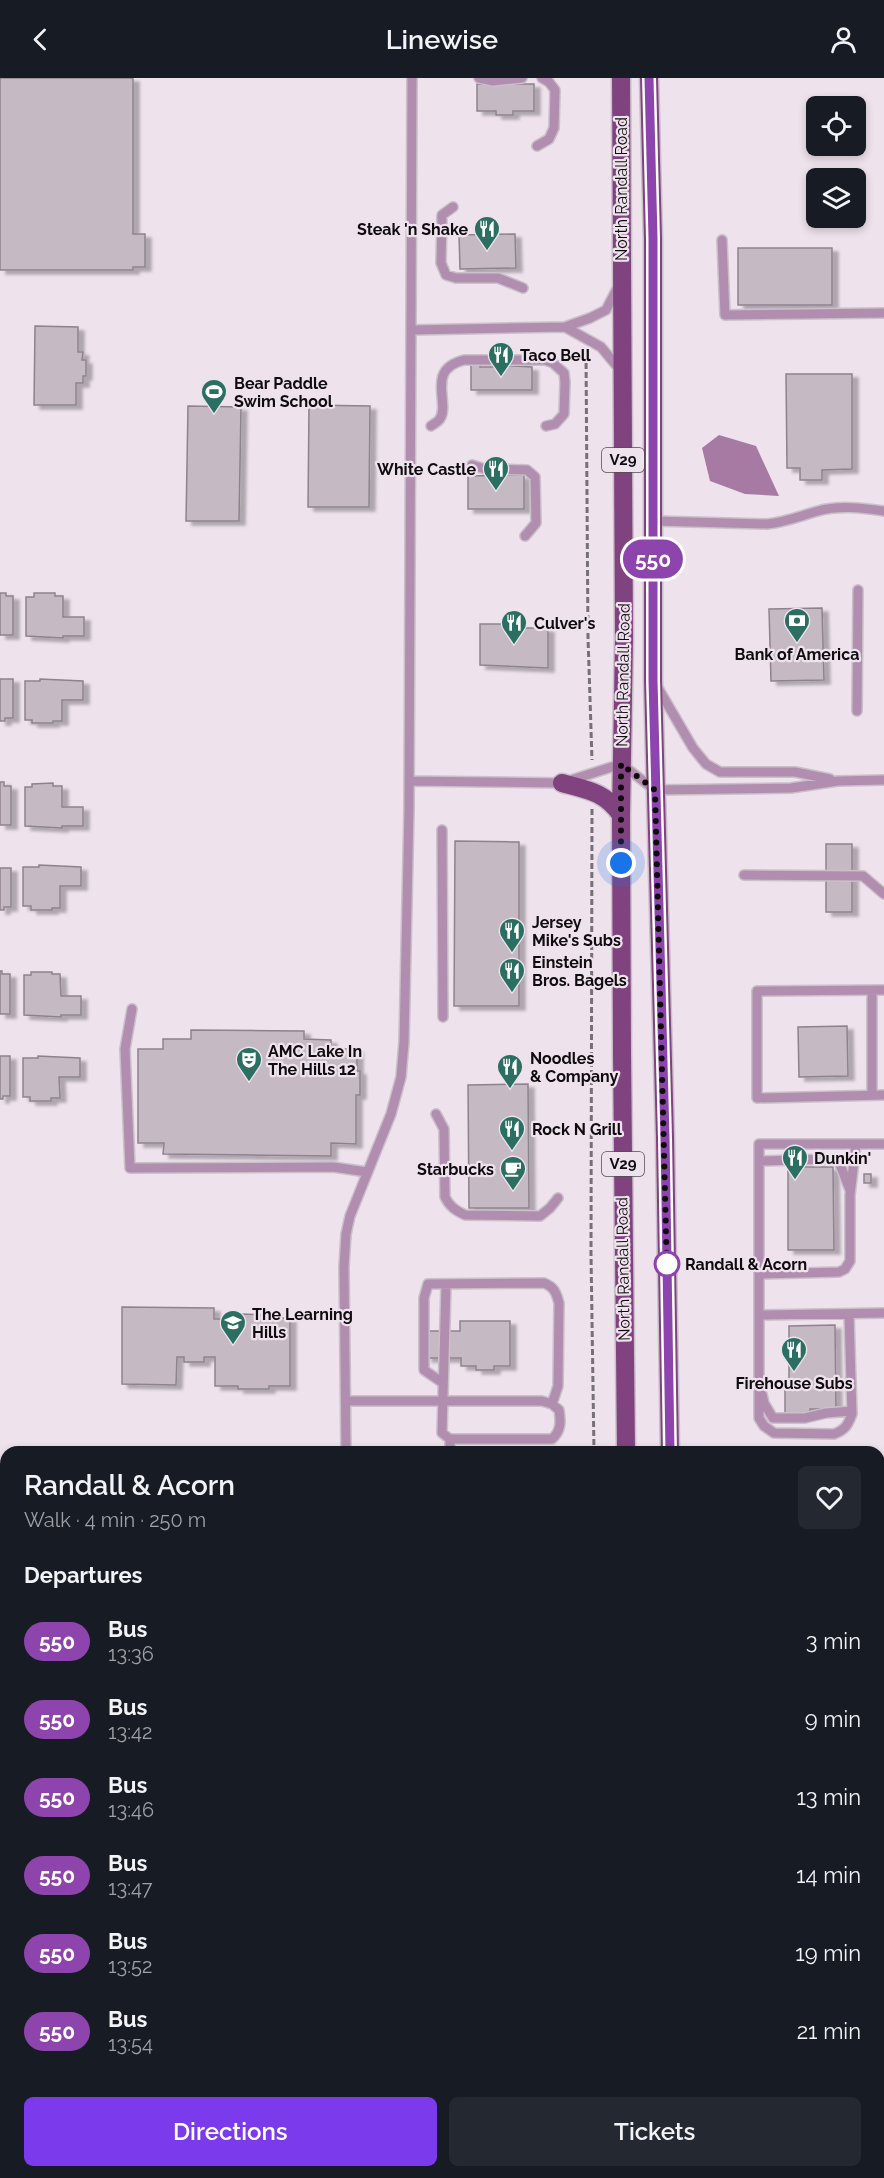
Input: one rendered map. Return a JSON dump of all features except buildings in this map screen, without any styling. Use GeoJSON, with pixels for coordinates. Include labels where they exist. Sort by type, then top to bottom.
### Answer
{"type":"FeatureCollection","features":[{"type":"Feature","properties":{"kind":"main road","name":"North Randall Road"},"geometry":{"type":"LineString","coordinates":[[621,78],[624,638],[621,815],[626,1446]]}},
{"type":"Feature","properties":{"kind":"main road","name":"North Randall Road"},"geometry":{"type":"LineString","coordinates":[[649,78],[653,238],[653,680],[670,1446]]}},
{"type":"Feature","properties":{"kind":"main road"},"geometry":{"type":"LineString","coordinates":[[562,783],[592,783],[612,802],[621,815]]}},
{"type":"Feature","properties":{"kind":"lane"},"geometry":{"type":"LineString","coordinates":[[346,1446],[344,1267],[346,1234],[350,1216],[391,1114],[401,1077],[404,1034],[409,781],[412,78]]}},
{"type":"Feature","properties":{"kind":"lane"},"geometry":{"type":"LineString","coordinates":[[479,78],[493,81],[522,78]]}},
{"type":"Feature","properties":{"kind":"lane"},"geometry":{"type":"LineString","coordinates":[[537,146],[549,139],[555,129],[555,90],[549,82],[542,78]]}},
{"type":"Feature","properties":{"kind":"lane"},"geometry":{"type":"LineString","coordinates":[[453,207],[442,215],[441,263],[446,275],[456,278],[498,278],[523,288]]}},
{"type":"Feature","properties":{"kind":"lane"},"geometry":{"type":"LineString","coordinates":[[722,240],[725,315],[884,313]]}},
{"type":"Feature","properties":{"kind":"lane"},"geometry":{"type":"LineString","coordinates":[[412,330],[565,327],[606,310],[622,281]]}},
{"type":"Feature","properties":{"kind":"lane"},"geometry":{"type":"LineString","coordinates":[[565,327],[601,347],[623,373]]}},
{"type":"Feature","properties":{"kind":"lane"},"geometry":{"type":"LineString","coordinates":[[431,426],[439,421],[442,415],[442,382],[451,364],[464,360],[545,360],[559,366],[564,373],[565,382],[564,414],[555,424],[546,426]]}},
{"type":"Feature","properties":{"kind":"lane"},"geometry":{"type":"LineString","coordinates":[[472,465],[484,469],[527,470],[535,477],[536,523],[525,536]]}},
{"type":"Feature","properties":{"kind":"lane"},"geometry":{"type":"LineString","coordinates":[[654,522],[767,524],[786,522],[835,508],[851,507],[884,511]]}},
{"type":"Feature","properties":{"kind":"lane"},"geometry":{"type":"LineString","coordinates":[[857,711],[858,590]]}},
{"type":"Feature","properties":{"kind":"lane"},"geometry":{"type":"LineString","coordinates":[[653,680],[693,748],[706,764],[720,772],[795,772],[838,781]]}},
{"type":"Feature","properties":{"kind":"lane"},"geometry":{"type":"LineString","coordinates":[[592,783],[621,764],[655,790],[791,788],[838,781],[884,780]]}},
{"type":"Feature","properties":{"kind":"lane"},"geometry":{"type":"LineString","coordinates":[[409,781],[562,783]]}},
{"type":"Feature","properties":{"kind":"lane"},"geometry":{"type":"LineString","coordinates":[[442,830],[443,1017]]}},
{"type":"Feature","properties":{"kind":"lane"},"geometry":{"type":"LineString","coordinates":[[744,875],[863,876],[884,894]]}},
{"type":"Feature","properties":{"kind":"lane"},"geometry":{"type":"LineString","coordinates":[[884,990],[757,991],[757,1098],[884,1095]]}},
{"type":"Feature","properties":{"kind":"lane"},"geometry":{"type":"LineString","coordinates":[[872,991],[872,1095]]}},
{"type":"Feature","properties":{"kind":"lane"},"geometry":{"type":"LineString","coordinates":[[132,1008],[125,1048],[130,1168],[333,1167],[367,1172]]}},
{"type":"Feature","properties":{"kind":"lane"},"geometry":{"type":"LineString","coordinates":[[436,1114],[444,1129],[445,1197],[457,1211],[465,1215],[540,1216],[558,1198]]}},
{"type":"Feature","properties":{"kind":"lane"},"geometry":{"type":"LineString","coordinates":[[849,1314],[852,1411],[849,1423],[843,1430],[834,1434],[774,1433],[764,1426],[759,1418],[759,1144],[884,1144]]}},
{"type":"Feature","properties":{"kind":"lane"},"geometry":{"type":"LineString","coordinates":[[759,1274],[839,1272],[845,1269],[850,1261],[850,1190],[856,1144]]}},
{"type":"Feature","properties":{"kind":"lane"},"geometry":{"type":"LineString","coordinates":[[759,1161],[830,1159],[839,1162],[850,1190]]}},
{"type":"Feature","properties":{"kind":"lane"},"geometry":{"type":"LineString","coordinates":[[443,1383],[424,1370],[424,1298],[428,1284],[535,1283],[552,1287],[559,1303],[558,1386],[552,1404]]}},
{"type":"Feature","properties":{"kind":"lane"},"geometry":{"type":"LineString","coordinates":[[346,1401],[442,1400],[542,1401],[552,1404],[559,1410],[561,1424],[558,1434],[552,1439],[450,1439],[442,1433],[442,1400],[446,1284]]}},
{"type":"Feature","properties":{"kind":"lane"},"geometry":{"type":"LineString","coordinates":[[759,1315],[884,1314]]}},
{"type":"Feature","properties":{"kind":"lane"},"geometry":{"type":"LineString","coordinates":[[759,1377],[764,1403],[773,1418],[805,1418],[852,1411]]}},
{"type":"Feature","properties":{"kind":"lane"},"geometry":{"type":"LineString","coordinates":[[450,1439],[450,1446]]}},
{"type":"Feature","properties":{"kind":"path"},"geometry":{"type":"LineString","coordinates":[[586,354],[588,637],[592,728],[591,1253],[594,1446]]}},
{"type":"Feature","properties":{"kind":"shaded area"},"geometry":{"type":"Polygon","coordinates":[[[719,435],[756,446],[779,496],[745,494],[710,481],[702,448],[719,435]]]}},
{"type":"Feature","properties":{"kind":"bus line","name":"550"},"geometry":{"type":"LineString","coordinates":[[649,78],[653,238],[653,680],[665,1138],[670,1446]]}},
{"type":"Feature","properties":{"kind":"place","name":"Steak 'n Shake"},"geometry":{"type":"Point","coordinates":[487,252]}},
{"type":"Feature","properties":{"kind":"place","name":"Taco Bell"},"geometry":{"type":"Point","coordinates":[501,378]}},
{"type":"Feature","properties":{"kind":"place","name":"Bear Paddle Swim School"},"geometry":{"type":"Point","coordinates":[214,415]}},
{"type":"Feature","properties":{"kind":"place","name":"White Castle"},"geometry":{"type":"Point","coordinates":[496,492]}},
{"type":"Feature","properties":{"kind":"place","name":"Bank of America"},"geometry":{"type":"Point","coordinates":[797,644]}},
{"type":"Feature","properties":{"kind":"place","name":"Culver's"},"geometry":{"type":"Point","coordinates":[514,646]}},
{"type":"Feature","properties":{"kind":"place","name":"Jersey Mike's Subs"},"geometry":{"type":"Point","coordinates":[512,954]}},
{"type":"Feature","properties":{"kind":"place","name":"Einstein Bros. Bagels"},"geometry":{"type":"Point","coordinates":[512,994]}},
{"type":"Feature","properties":{"kind":"place","name":"AMC Lake In The Hills 12"},"geometry":{"type":"Point","coordinates":[249,1083]}},
{"type":"Feature","properties":{"kind":"place","name":"Noodles & Company"},"geometry":{"type":"Point","coordinates":[510,1090]}},
{"type":"Feature","properties":{"kind":"place","name":"Rock N Grill"},"geometry":{"type":"Point","coordinates":[512,1152]}},
{"type":"Feature","properties":{"kind":"place","name":"Dunkin'"},"geometry":{"type":"Point","coordinates":[795,1181]}},
{"type":"Feature","properties":{"kind":"place","name":"Starbucks"},"geometry":{"type":"Point","coordinates":[513,1192]}},
{"type":"Feature","properties":{"kind":"place","name":"Randall & Acorn"},"geometry":{"type":"Point","coordinates":[667,1264]}},
{"type":"Feature","properties":{"kind":"place","name":"The Learning Hills"},"geometry":{"type":"Point","coordinates":[233,1346]}},
{"type":"Feature","properties":{"kind":"place","name":"Firehouse Subs"},"geometry":{"type":"Point","coordinates":[794,1373]}},
{"type":"Feature","properties":{"kind":"route"},"geometry":{"type":"LineString","coordinates":[[621,863],[621,764],[655,790],[667,1273],[667,1264]]}}]}
